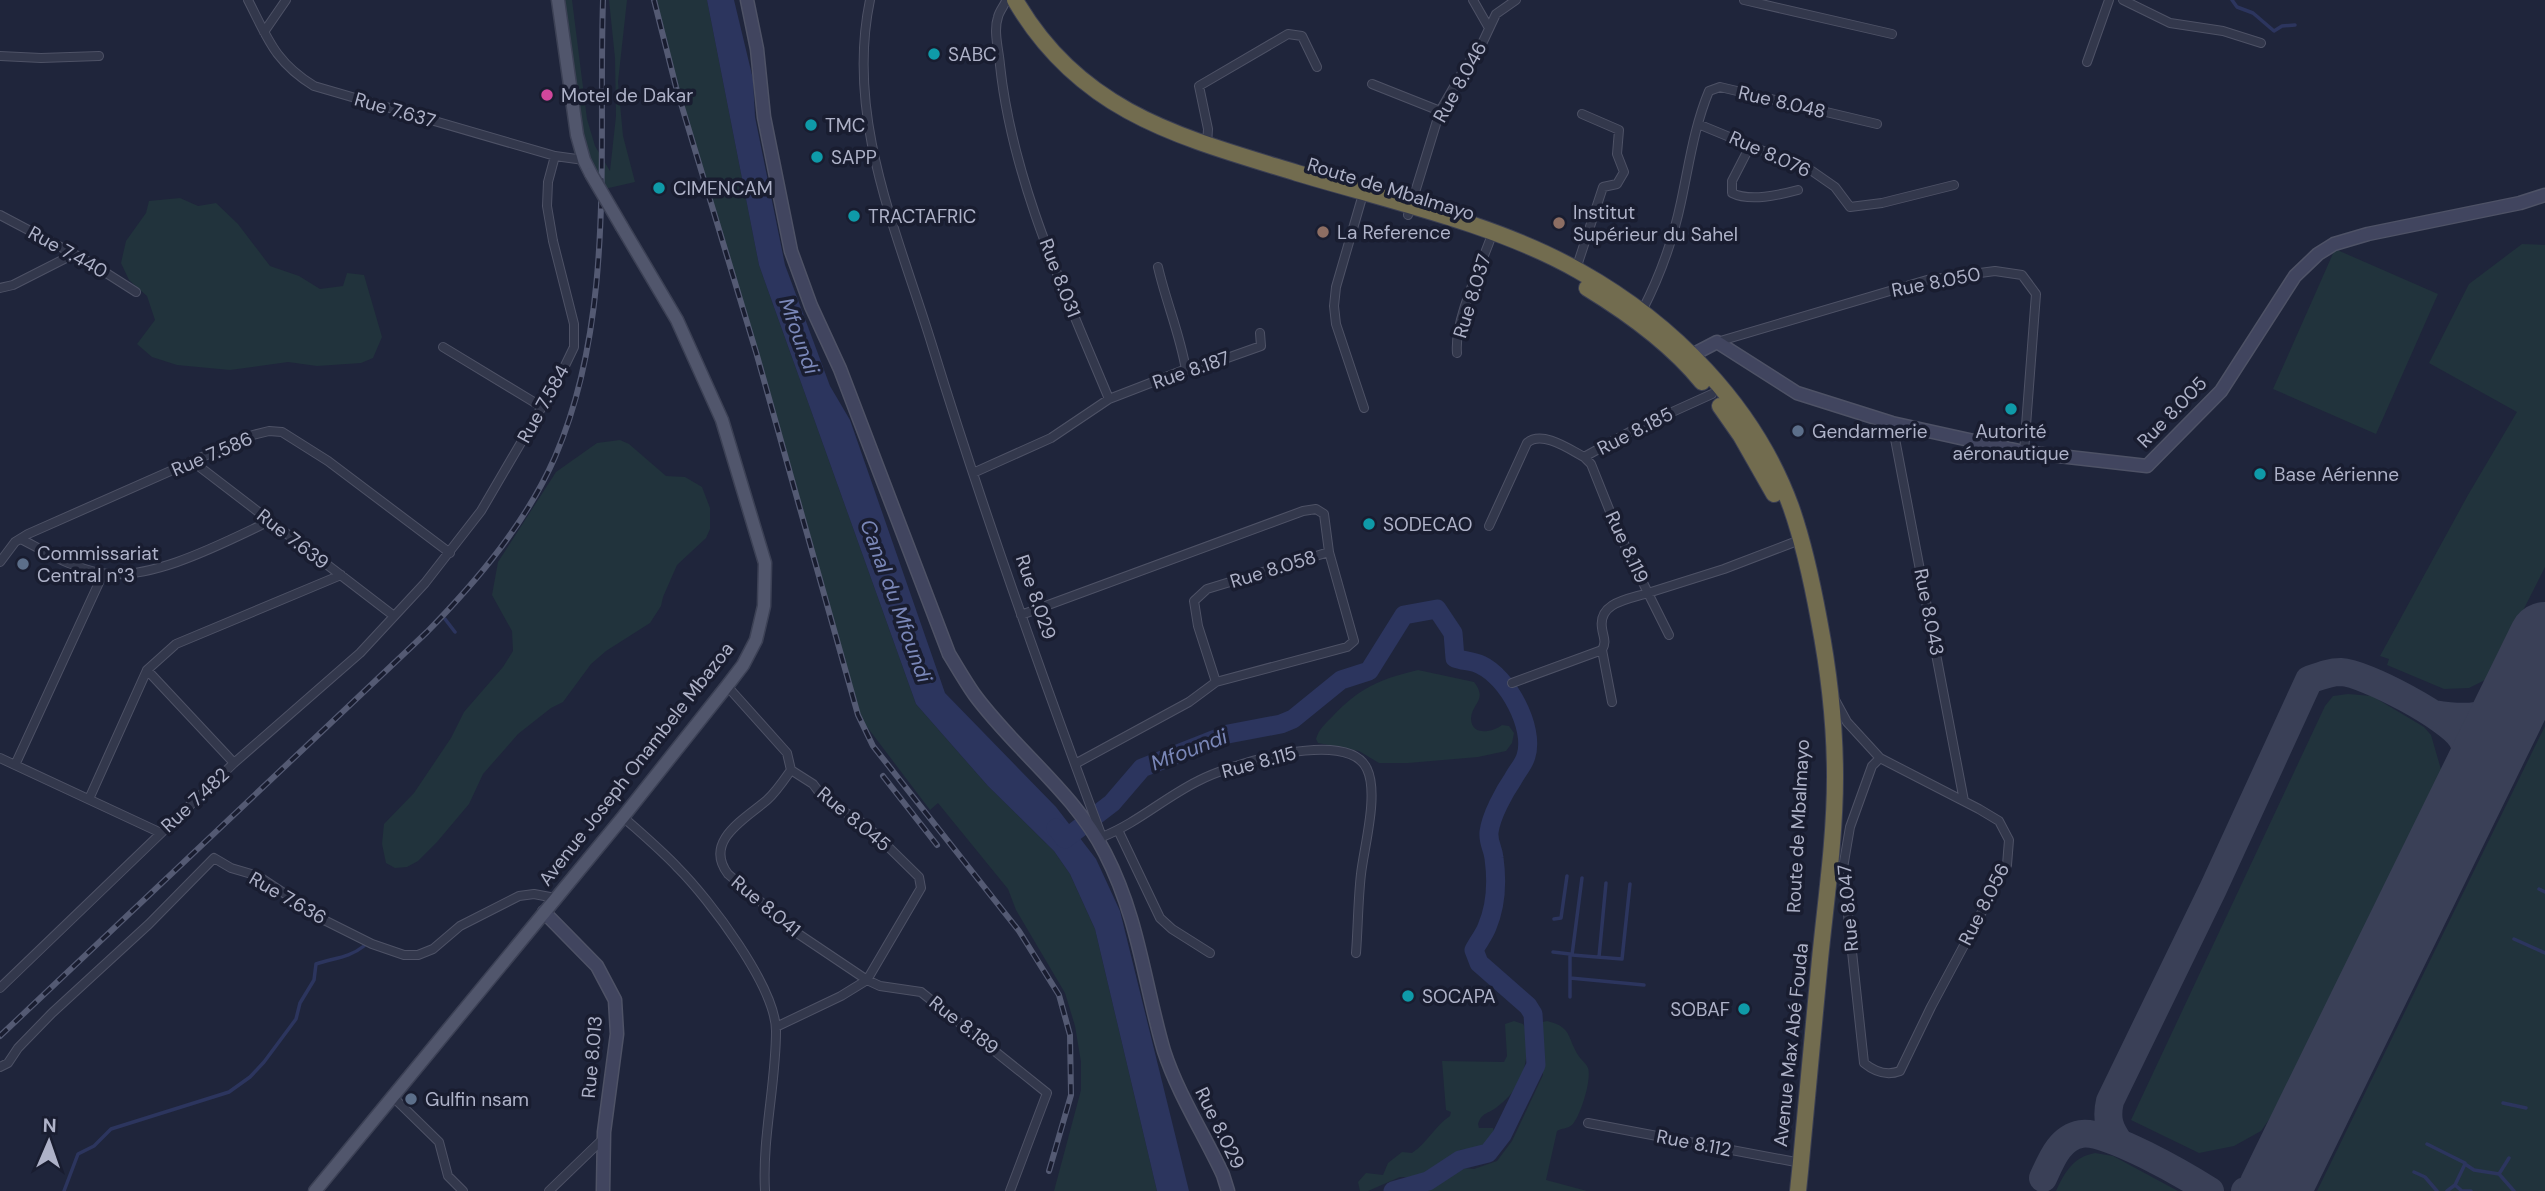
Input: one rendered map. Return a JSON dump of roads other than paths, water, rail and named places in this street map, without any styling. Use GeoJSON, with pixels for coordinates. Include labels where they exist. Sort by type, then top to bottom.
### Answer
{"type":"FeatureCollection","features":[{"type":"Feature","properties":{"kind":"highway"},"geometry":{"type":"LineString","coordinates":[[1008,1],[1079,79],[1120,108],[1151,124],[1207,145],[1409,211]]}},
{"type":"Feature","properties":{"kind":"highway","name":"Route de Mbalmayo"},"geometry":{"type":"LineString","coordinates":[[1008,1],[1032,43],[1052,66],[1072,85],[1115,116],[1143,131],[1225,161],[1362,201],[1409,211],[1490,240],[1564,274],[1594,292],[1650,333],[1685,363],[1712,394],[1741,436],[1780,507],[1793,543],[1809,612],[1822,695],[1826,780],[1823,835],[1796,1162],[1787,1191]]}},
{"type":"Feature","properties":{"kind":"highway","name":"Avenue Max Abé Fouda"},"geometry":{"type":"LineString","coordinates":[[1409,211],[1485,230],[1576,269],[1642,310],[1712,376],[1751,430],[1789,503],[1808,565],[1831,694],[1835,780],[1832,837],[1796,1162],[1798,1191]]}},
{"type":"Feature","properties":{"kind":"main road","name":"Avenue Joseph Onambele Mbazoa"},"geometry":{"type":"LineString","coordinates":[[315,1191],[623,817],[727,686],[743,665],[756,640],[764,606],[765,563],[722,420],[677,320],[584,160],[575,125],[558,0]]}},
{"type":"Feature","properties":{"kind":"street","name":"Rue 7.637"},"geometry":{"type":"LineString","coordinates":[[248,0],[279,58],[293,73],[314,86],[555,156],[584,160]]}},
{"type":"Feature","properties":{"kind":"street"},"geometry":{"type":"LineString","coordinates":[[264,32],[286,0]]}},
{"type":"Feature","properties":{"kind":"street"},"geometry":{"type":"LineString","coordinates":[[747,0],[757,49],[764,117],[791,251],[811,306],[840,369],[949,654],[975,695],[1101,841]]}},
{"type":"Feature","properties":{"kind":"street","name":"Rue 8.029"},"geometry":{"type":"LineString","coordinates":[[870,0],[862,54],[866,111],[888,211],[1021,615],[1101,841],[1136,929],[1164,1049],[1172,1072],[1223,1175],[1228,1191]]}},
{"type":"Feature","properties":{"kind":"street"},"geometry":{"type":"LineString","coordinates":[[1473,0],[1489,28]]}},
{"type":"Feature","properties":{"kind":"street","name":"Rue 8.046"},"geometry":{"type":"LineString","coordinates":[[1409,211],[1440,111],[1466,66],[1480,48],[1496,14],[1516,0]]}},
{"type":"Feature","properties":{"kind":"street"},"geometry":{"type":"LineString","coordinates":[[1744,0],[1892,33]]}},
{"type":"Feature","properties":{"kind":"street"},"geometry":{"type":"LineString","coordinates":[[2087,62],[2109,0]]}},
{"type":"Feature","properties":{"kind":"street"},"geometry":{"type":"LineString","coordinates":[[2123,0],[2170,23],[2223,31],[2261,43]]}},
{"type":"Feature","properties":{"kind":"street","name":"Rue 8.031"},"geometry":{"type":"LineString","coordinates":[[1008,1],[998,16],[997,36],[1014,148],[1042,232],[1109,399]]}},
{"type":"Feature","properties":{"kind":"street"},"geometry":{"type":"LineString","coordinates":[[1207,145],[1208,129],[1199,86],[1287,34],[1302,36],[1307,40],[1317,67]]}},
{"type":"Feature","properties":{"kind":"street"},"geometry":{"type":"LineString","coordinates":[[0,56],[99,56]]}},
{"type":"Feature","properties":{"kind":"street"},"geometry":{"type":"LineString","coordinates":[[1372,84],[1440,111]]}},
{"type":"Feature","properties":{"kind":"street","name":"Rue 8.048"},"geometry":{"type":"LineString","coordinates":[[1642,310],[1660,276],[1681,205],[1698,124],[1709,91],[1720,87],[1877,124]]}},
{"type":"Feature","properties":{"kind":"street"},"geometry":{"type":"LineString","coordinates":[[1576,269],[1603,187],[1617,184],[1624,173],[1617,154],[1619,130],[1582,114]]}},
{"type":"Feature","properties":{"kind":"street","name":"Rue 8.076"},"geometry":{"type":"LineString","coordinates":[[1698,124],[1812,171],[1835,187],[1850,207],[1882,203],[1954,185]]}},
{"type":"Feature","properties":{"kind":"street"},"geometry":{"type":"LineString","coordinates":[[1750,146],[1732,181],[1732,193],[1750,197],[1798,190]]}},
{"type":"Feature","properties":{"kind":"street","name":"Rue 7.584"},"geometry":{"type":"LineString","coordinates":[[394,616],[450,553],[501,480],[574,346],[575,337],[548,214],[548,182],[555,156]]}},
{"type":"Feature","properties":{"kind":"street","name":"Rue 8.005"},"geometry":{"type":"LineString","coordinates":[[1717,342],[1797,393],[1892,423],[2024,452],[2147,466],[2221,391],[2295,276],[2319,254],[2334,244],[2368,234],[2520,203],[2545,195]]}},
{"type":"Feature","properties":{"kind":"street"},"geometry":{"type":"LineString","coordinates":[[1362,201],[1336,288],[1334,306],[1336,324],[1364,408]]}},
{"type":"Feature","properties":{"kind":"street","name":"Rue 7.440"},"geometry":{"type":"LineString","coordinates":[[0,215],[74,254],[136,292]]}},
{"type":"Feature","properties":{"kind":"street","name":"Rue 8.037"},"geometry":{"type":"LineString","coordinates":[[1457,353],[1456,341],[1461,320],[1490,240]]}},
{"type":"Feature","properties":{"kind":"street"},"geometry":{"type":"LineString","coordinates":[[0,288],[13,285],[74,254]]}},
{"type":"Feature","properties":{"kind":"street"},"geometry":{"type":"LineString","coordinates":[[1158,267],[1166,303],[1181,343],[1186,370]]}},
{"type":"Feature","properties":{"kind":"street","name":"Rue 8.050"},"geometry":{"type":"LineString","coordinates":[[1717,342],[1927,280],[1995,271],[2022,275],[2036,294],[2024,452]]}},
{"type":"Feature","properties":{"kind":"street","name":"Rue 8.187"},"geometry":{"type":"LineString","coordinates":[[1109,399],[1261,346],[1260,333]]}},
{"type":"Feature","properties":{"kind":"street"},"geometry":{"type":"LineString","coordinates":[[1692,355],[1717,342]]}},
{"type":"Feature","properties":{"kind":"street"},"geometry":{"type":"LineString","coordinates":[[443,347],[542,407]]}},
{"type":"Feature","properties":{"kind":"street","name":"Rue 8.185"},"geometry":{"type":"LineString","coordinates":[[1489,526],[1527,443],[1532,439],[1540,437],[1584,457],[1637,428],[1712,394]]}},
{"type":"Feature","properties":{"kind":"street"},"geometry":{"type":"LineString","coordinates":[[973,473],[1051,438],[1109,399]]}},
{"type":"Feature","properties":{"kind":"street","name":"Rue 8.043"},"geometry":{"type":"LineString","coordinates":[[1892,423],[1964,801]]}},
{"type":"Feature","properties":{"kind":"street","name":"Rue 7.586"},"geometry":{"type":"LineString","coordinates":[[0,562],[15,542],[21,539],[192,461],[269,431],[282,432],[328,461],[450,553]]}},
{"type":"Feature","properties":{"kind":"street","name":"Rue 8.119"},"geometry":{"type":"LineString","coordinates":[[1584,457],[1591,464],[1617,529],[1648,593],[1696,579],[1793,543]]}},
{"type":"Feature","properties":{"kind":"street","name":"Rue 7.639"},"geometry":{"type":"LineString","coordinates":[[192,461],[394,616]]}},
{"type":"Feature","properties":{"kind":"street","name":"Rue 8.058"},"geometry":{"type":"LineString","coordinates":[[1021,615],[1303,511],[1316,509],[1324,514],[1329,552],[1207,589],[1194,601],[1198,626],[1216,682]]}},
{"type":"Feature","properties":{"kind":"street"},"geometry":{"type":"LineString","coordinates":[[21,539],[55,556],[103,574],[133,573],[205,552],[270,521]]}},
{"type":"Feature","properties":{"kind":"street"},"geometry":{"type":"LineString","coordinates":[[1075,764],[1189,702],[1216,682],[1347,647],[1354,641],[1329,552]]}},
{"type":"Feature","properties":{"kind":"street"},"geometry":{"type":"LineString","coordinates":[[15,765],[103,574]]}},
{"type":"Feature","properties":{"kind":"street"},"geometry":{"type":"LineString","coordinates":[[89,799],[147,670],[176,644],[341,575]]}},
{"type":"Feature","properties":{"kind":"street"},"geometry":{"type":"LineString","coordinates":[[1512,683],[1602,650],[1605,645],[1602,616],[1608,607],[1648,593],[1669,635]]}},
{"type":"Feature","properties":{"kind":"street","name":"Rue 7.482"},"geometry":{"type":"LineString","coordinates":[[1,986],[234,763],[360,653],[394,616]]}},
{"type":"Feature","properties":{"kind":"street"},"geometry":{"type":"LineString","coordinates":[[1602,650],[1612,702]]}},
{"type":"Feature","properties":{"kind":"street"},"geometry":{"type":"LineString","coordinates":[[147,670],[234,763]]}},
{"type":"Feature","properties":{"kind":"street"},"geometry":{"type":"LineString","coordinates":[[727,686],[787,753],[791,769]]}},
{"type":"Feature","properties":{"kind":"street"},"geometry":{"type":"LineString","coordinates":[[1831,694],[1847,722],[1880,758]]}},
{"type":"Feature","properties":{"kind":"street","name":"Rue 8.115"},"geometry":{"type":"LineString","coordinates":[[1101,841],[1199,780],[1241,764],[1303,750],[1335,750],[1359,759],[1368,769],[1371,817],[1361,872],[1356,953]]}},
{"type":"Feature","properties":{"kind":"street"},"geometry":{"type":"LineString","coordinates":[[0,758],[161,833]]}},
{"type":"Feature","properties":{"kind":"street","name":"Rue 8.056"},"geometry":{"type":"LineString","coordinates":[[1864,1063],[1872,1069],[1891,1074],[1900,1071],[2007,865],[2009,840],[1999,821],[1880,758]]}},
{"type":"Feature","properties":{"kind":"street","name":"Rue 8.047"},"geometry":{"type":"LineString","coordinates":[[1864,1063],[1843,868],[1850,827],[1872,766],[1880,758]]}},
{"type":"Feature","properties":{"kind":"street","name":"Rue 8.045"},"geometry":{"type":"LineString","coordinates":[[791,769],[813,784],[825,800],[866,825],[919,877],[921,888],[867,980]]}},
{"type":"Feature","properties":{"kind":"street","name":"Rue 8.041"},"geometry":{"type":"LineString","coordinates":[[791,769],[770,798],[743,817],[727,837],[719,850],[721,865],[727,874],[797,933],[867,980]]}},
{"type":"Feature","properties":{"kind":"street"},"geometry":{"type":"LineString","coordinates":[[623,817],[680,869],[755,969],[769,996],[776,1027],[768,1109],[765,1191]]}},
{"type":"Feature","properties":{"kind":"street"},"geometry":{"type":"LineString","coordinates":[[1118,830],[1160,918],[1210,953]]}},
{"type":"Feature","properties":{"kind":"street","name":"Rue 7.636"},"geometry":{"type":"LineString","coordinates":[[0,1066],[8,1063],[18,1048],[52,1013],[149,924],[214,859],[231,868],[258,876],[327,920],[372,944],[404,955],[418,955],[433,949],[460,926],[519,896],[534,894],[555,898]]}},
{"type":"Feature","properties":{"kind":"street","name":"Rue 8.013"},"geometry":{"type":"LineString","coordinates":[[544,912],[597,966],[615,1000],[617,1034],[604,1138],[603,1191]]}},
{"type":"Feature","properties":{"kind":"street"},"geometry":{"type":"LineString","coordinates":[[776,1027],[841,996],[867,980]]}},
{"type":"Feature","properties":{"kind":"street","name":"Rue 8.189"},"geometry":{"type":"LineString","coordinates":[[867,980],[880,986],[921,992],[1045,1090],[1047,1096],[1010,1191]]}},
{"type":"Feature","properties":{"kind":"street"},"geometry":{"type":"LineString","coordinates":[[392,1097],[439,1142],[448,1175],[463,1191]]}},
{"type":"Feature","properties":{"kind":"street","name":"Rue 8.112"},"geometry":{"type":"LineString","coordinates":[[1588,1123],[1796,1162]]}},
{"type":"Feature","properties":{"kind":"street"},"geometry":{"type":"LineString","coordinates":[[549,1191],[604,1138]]}},
{"type":"Feature","properties":{"kind":"water","name":"Canal du Mfoundi"},"geometry":{"type":"Polygon","coordinates":[[[707,0],[734,0],[753,79],[755,117],[785,265],[830,386],[850,420],[945,693],[1056,807],[1096,859],[1120,911],[1189,1191],[1157,1191],[1095,929],[1070,874],[1054,851],[988,786],[916,704],[759,265],[707,0]]]}},
{"type":"Feature","properties":{"kind":"waterway"},"geometry":{"type":"LineString","coordinates":[[2232,0],[2237,7],[2253,13],[2274,31],[2282,26],[2295,25]]}},
{"type":"Feature","properties":{"kind":"waterway","name":"Mfoundi"},"geometry":{"type":"LineString","coordinates":[[1056,828],[1065,839],[1112,803],[1142,768],[1228,734],[1281,724],[1293,719],[1341,680],[1369,671],[1404,615],[1437,609],[1453,633],[1455,658],[1481,665],[1500,680],[1517,704],[1526,731],[1528,744],[1525,759],[1502,797],[1490,826],[1489,839],[1495,875],[1494,902],[1487,927],[1474,950],[1479,963],[1528,1006],[1533,1014],[1536,1065],[1502,1135],[1488,1153],[1460,1160],[1428,1181],[1393,1191]]}},
{"type":"Feature","properties":{"kind":"waterway"},"geometry":{"type":"LineString","coordinates":[[445,619],[455,632]]}},
{"type":"Feature","properties":{"kind":"waterway"},"geometry":{"type":"LineString","coordinates":[[1554,919],[1561,918],[1567,876]]}},
{"type":"Feature","properties":{"kind":"waterway"},"geometry":{"type":"LineString","coordinates":[[1582,878],[1572,955],[1622,959],[1630,884]]}},
{"type":"Feature","properties":{"kind":"waterway"},"geometry":{"type":"LineString","coordinates":[[1599,957],[1606,883]]}},
{"type":"Feature","properties":{"kind":"waterway"},"geometry":{"type":"LineString","coordinates":[[2539,889],[2545,892]]}},
{"type":"Feature","properties":{"kind":"waterway"},"geometry":{"type":"LineString","coordinates":[[2514,939],[2545,953]]}},
{"type":"Feature","properties":{"kind":"waterway"},"geometry":{"type":"LineString","coordinates":[[64,1191],[78,1154],[94,1146],[111,1129],[229,1092],[250,1077],[296,1019],[300,1003],[314,980],[316,964],[347,955],[364,946]]}},
{"type":"Feature","properties":{"kind":"waterway"},"geometry":{"type":"LineString","coordinates":[[1553,952],[1570,954],[1570,997]]}},
{"type":"Feature","properties":{"kind":"waterway"},"geometry":{"type":"LineString","coordinates":[[1570,978],[1644,985]]}},
{"type":"Feature","properties":{"kind":"waterway"},"geometry":{"type":"LineString","coordinates":[[2503,1103],[2526,1108]]}},
{"type":"Feature","properties":{"kind":"waterway"},"geometry":{"type":"LineString","coordinates":[[2427,1144],[2465,1163]]}},
{"type":"Feature","properties":{"kind":"waterway"},"geometry":{"type":"LineString","coordinates":[[2499,1174],[2509,1158]]}},
{"type":"Feature","properties":{"kind":"waterway"},"geometry":{"type":"LineString","coordinates":[[2447,1191],[2455,1185],[2465,1164],[2474,1170],[2499,1174],[2514,1191]]}},
{"type":"Feature","properties":{"kind":"waterway"},"geometry":{"type":"LineString","coordinates":[[2414,1172],[2425,1177],[2437,1191]]}},
{"type":"Feature","properties":{"kind":"waterway"},"geometry":{"type":"LineString","coordinates":[[2455,1185],[2462,1191],[2471,1191]]}},
{"type":"Feature","properties":{"kind":"railway"},"geometry":{"type":"LineString","coordinates":[[0,1036],[427,632],[482,572],[530,505],[555,457],[574,403],[588,347],[600,232],[603,0]]}},
{"type":"Feature","properties":{"kind":"railway"},"geometry":{"type":"LineString","coordinates":[[654,0],[676,87],[756,352],[858,715],[873,746],[1019,931],[1059,995],[1070,1035],[1071,1095],[1049,1171]]}},
{"type":"Feature","properties":{"kind":"railway"},"geometry":{"type":"LineString","coordinates":[[883,776],[937,845]]}},
{"type":"Feature","properties":{"kind":"place","name":"SABC"},"geometry":{"type":"Point","coordinates":[934,54]}},
{"type":"Feature","properties":{"kind":"place","name":"Motel de Dakar"},"geometry":{"type":"Point","coordinates":[547,95]}},
{"type":"Feature","properties":{"kind":"place","name":"TMC"},"geometry":{"type":"Point","coordinates":[811,125]}},
{"type":"Feature","properties":{"kind":"place","name":"SAPP"},"geometry":{"type":"Point","coordinates":[817,157]}},
{"type":"Feature","properties":{"kind":"place","name":"CIMENCAM"},"geometry":{"type":"Point","coordinates":[659,188]}},
{"type":"Feature","properties":{"kind":"place","name":"TRACTAFRIC"},"geometry":{"type":"Point","coordinates":[854,216]}},
{"type":"Feature","properties":{"kind":"place","name":"Institut Supérieur du Sahel"},"geometry":{"type":"Point","coordinates":[1559,223]}},
{"type":"Feature","properties":{"kind":"place","name":"La Reference"},"geometry":{"type":"Point","coordinates":[1323,232]}},
{"type":"Feature","properties":{"kind":"place","name":"Autorité aéronautique"},"geometry":{"type":"Point","coordinates":[2011,409]}},
{"type":"Feature","properties":{"kind":"place","name":"Gendarmerie"},"geometry":{"type":"Point","coordinates":[1798,431]}},
{"type":"Feature","properties":{"kind":"place","name":"Base Aérienne"},"geometry":{"type":"Point","coordinates":[2260,474]}},
{"type":"Feature","properties":{"kind":"place","name":"SODECAO"},"geometry":{"type":"Point","coordinates":[1369,524]}},
{"type":"Feature","properties":{"kind":"place","name":"Commissariat Central n°3"},"geometry":{"type":"Point","coordinates":[23,564]}},
{"type":"Feature","properties":{"kind":"place","name":"SOCAPA"},"geometry":{"type":"Point","coordinates":[1408,996]}},
{"type":"Feature","properties":{"kind":"place","name":"SOBAF"},"geometry":{"type":"Point","coordinates":[1744,1009]}},
{"type":"Feature","properties":{"kind":"place","name":"Gulfin nsam"},"geometry":{"type":"Point","coordinates":[411,1099]}}]}
